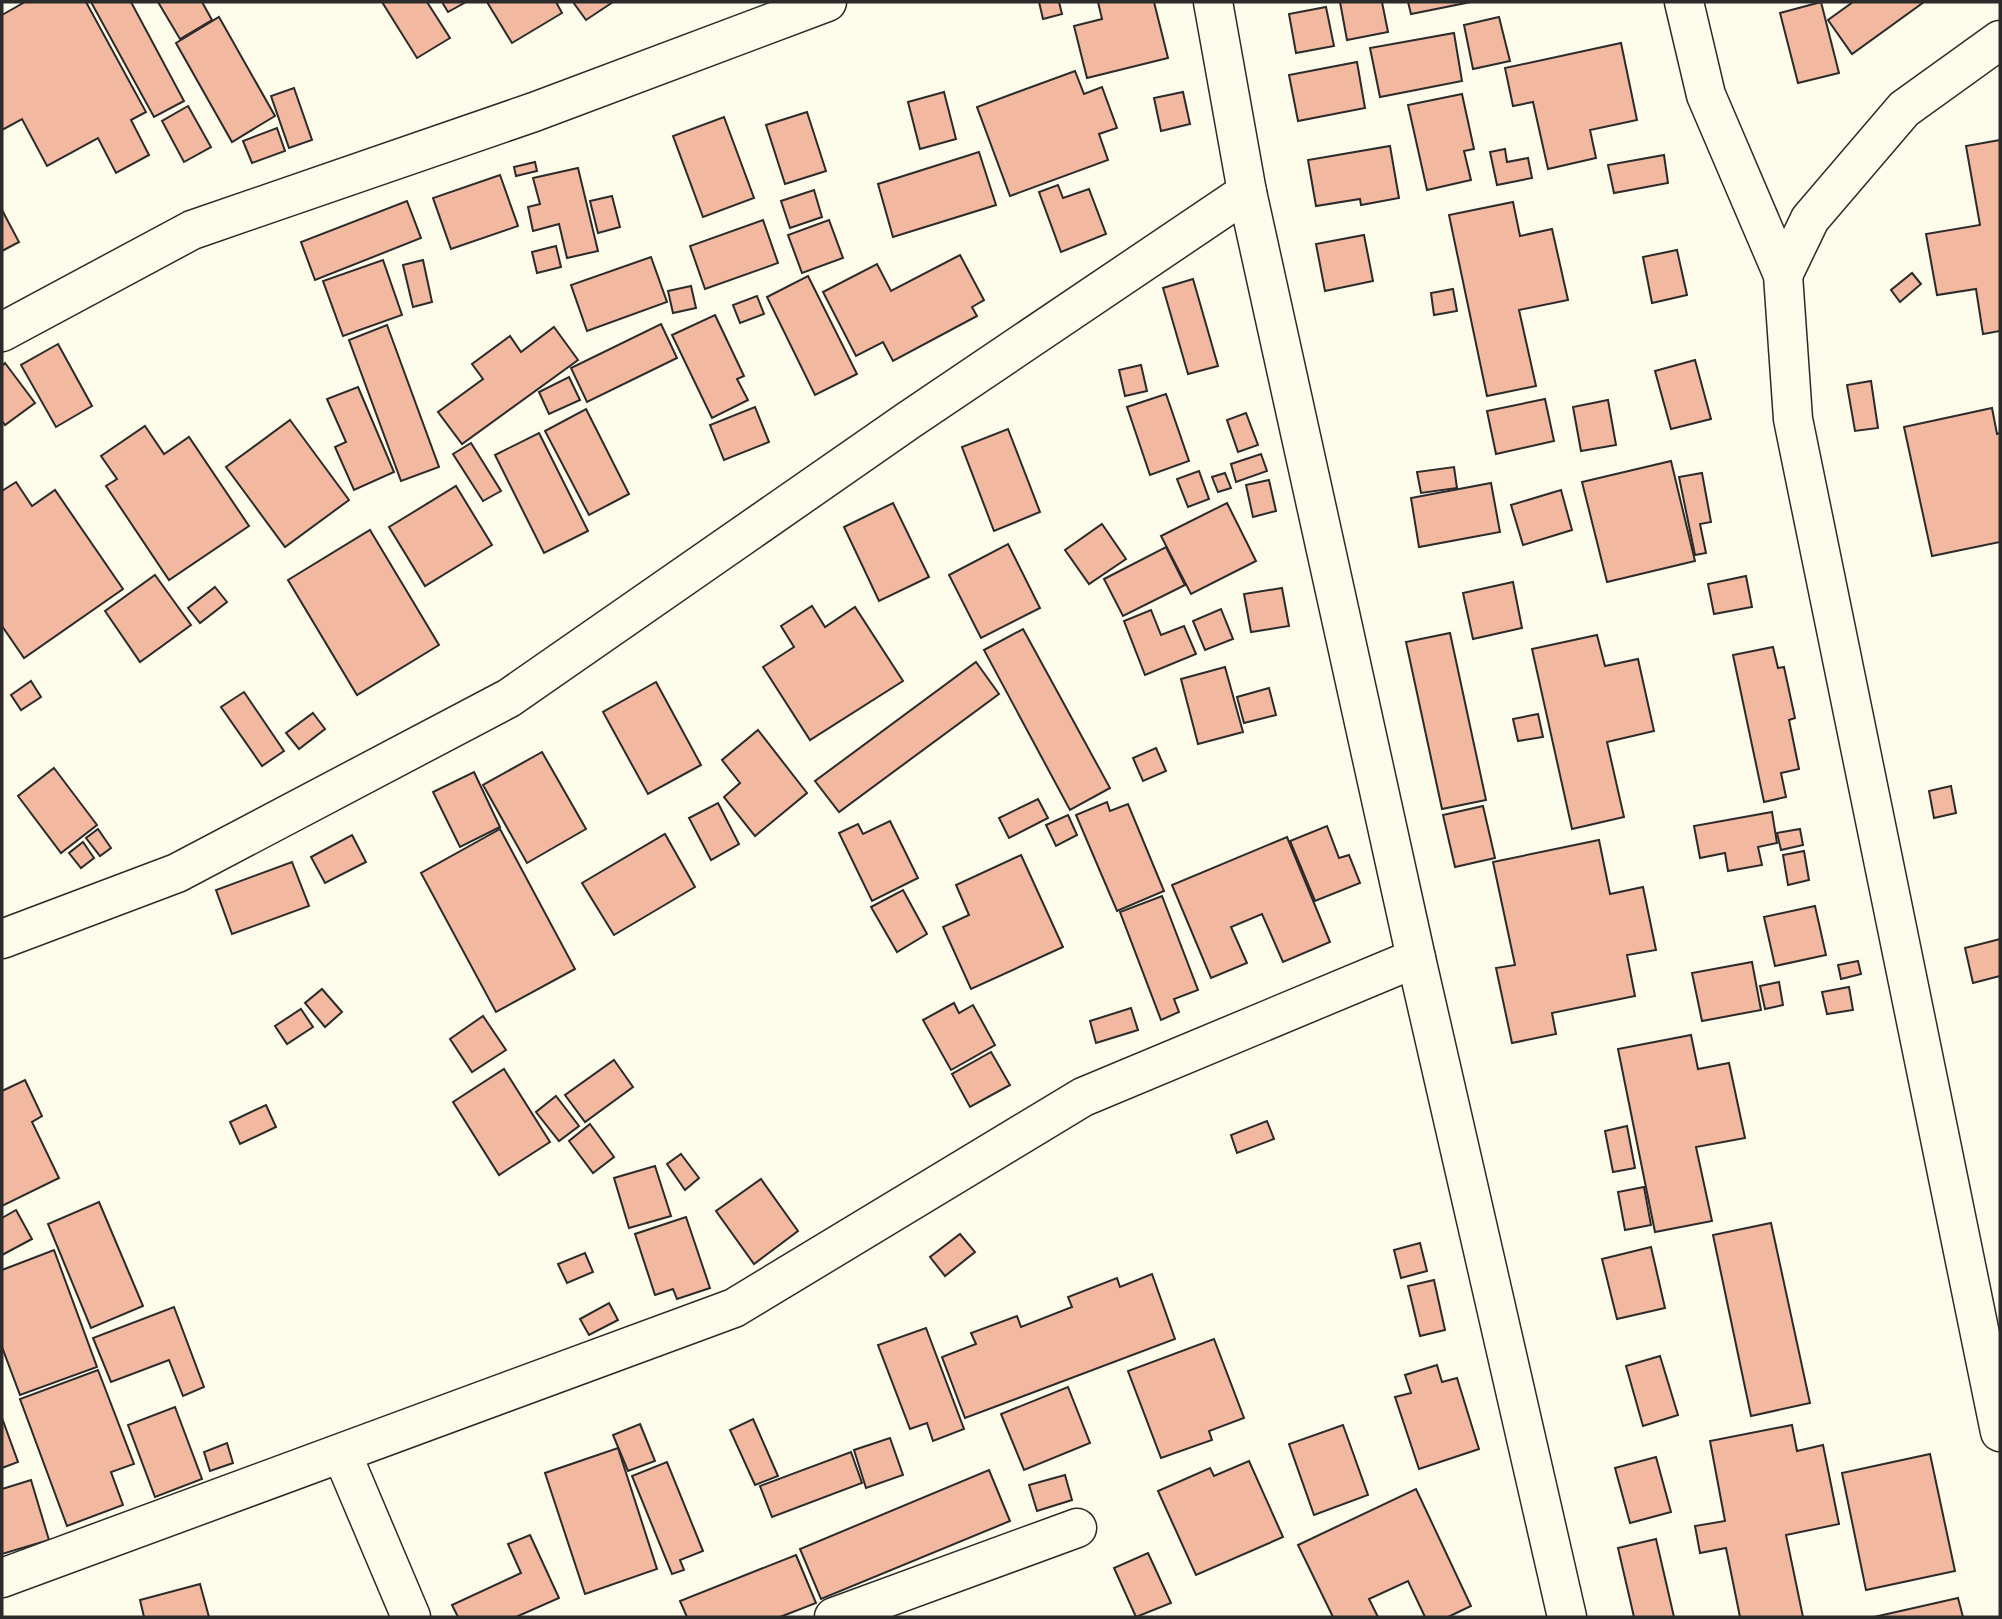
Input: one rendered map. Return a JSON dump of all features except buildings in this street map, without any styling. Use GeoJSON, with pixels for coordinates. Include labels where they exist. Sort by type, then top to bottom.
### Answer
{"type":"FeatureCollection","features":[{"type":"Feature","properties":{"kind":"street"},"geometry":{"type":"LineString","coordinates":[[2,332],[192,230],[534,112],[827,2]]}},
{"type":"Feature","properties":{"kind":"street"},"geometry":{"type":"LineString","coordinates":[[1213,2],[1247,192],[1416,958],[1567,1617]]}},
{"type":"Feature","properties":{"kind":"street"},"geometry":{"type":"LineString","coordinates":[[1684,2],[1706,95],[1783,275],[1793,419],[2000,1432]]}},
{"type":"Feature","properties":{"kind":"street"},"geometry":{"type":"LineString","coordinates":[[1783,275],[1811,219],[1904,108],[2000,40]]}},
{"type":"Feature","properties":{"kind":"street"},"geometry":{"type":"LineString","coordinates":[[2,939],[177,873],[509,698],[909,420],[1247,192]]}},
{"type":"Feature","properties":{"kind":"street"},"geometry":{"type":"LineString","coordinates":[[2,1578],[734,1308],[1083,1097],[1416,958]]}},
{"type":"Feature","properties":{"kind":"street"},"geometry":{"type":"LineString","coordinates":[[342,1454],[411,1617]]}},
{"type":"Feature","properties":{"kind":"street"},"geometry":{"type":"LineString","coordinates":[[834,1617],[1077,1528]]}}]}
